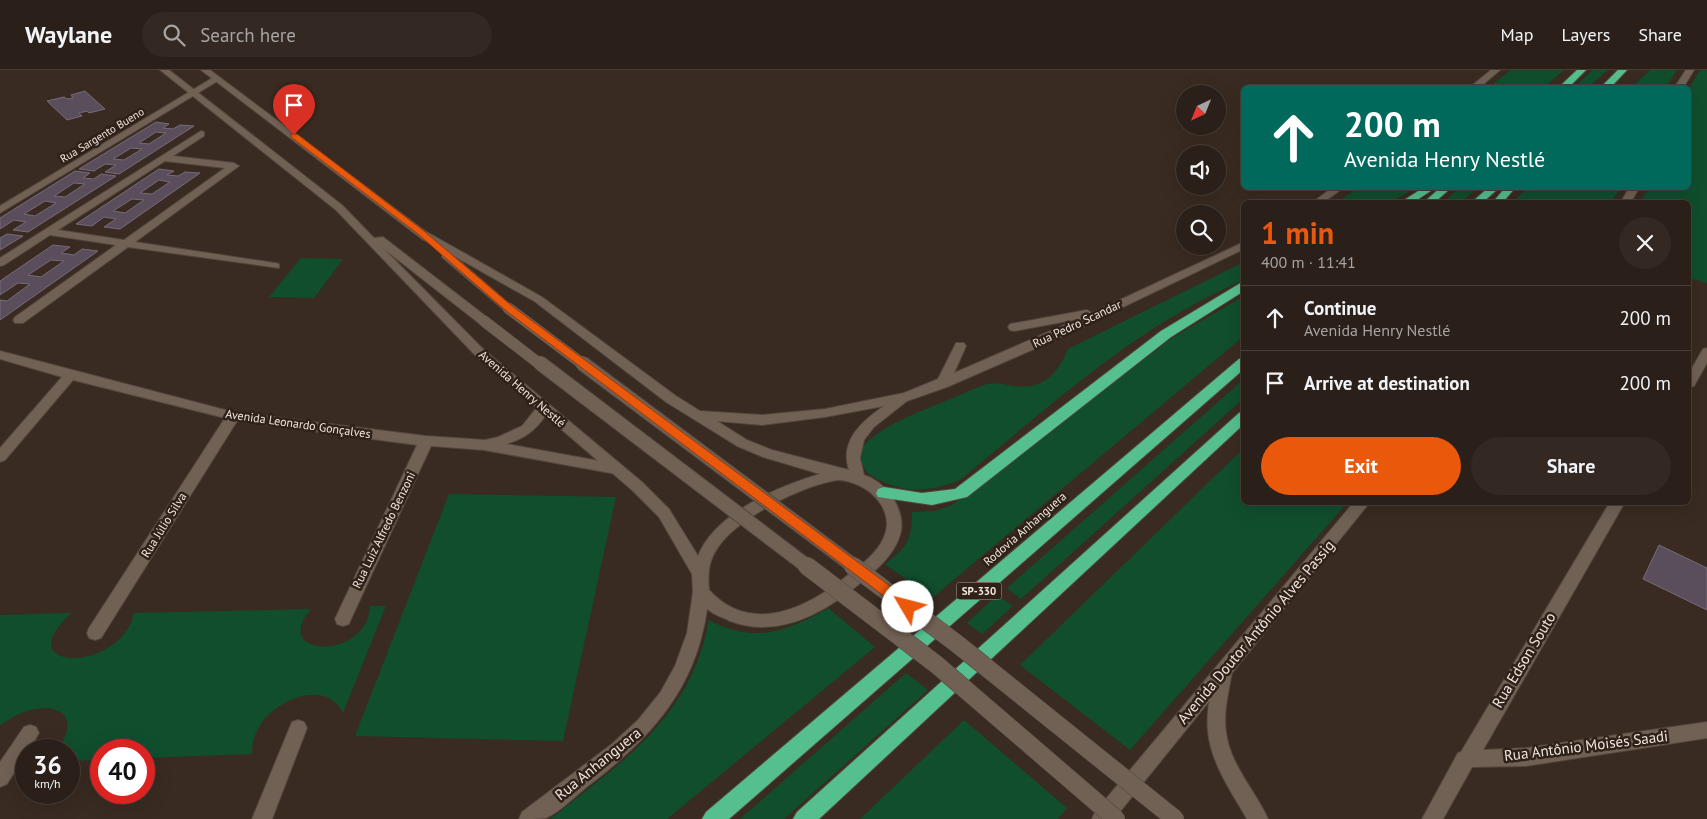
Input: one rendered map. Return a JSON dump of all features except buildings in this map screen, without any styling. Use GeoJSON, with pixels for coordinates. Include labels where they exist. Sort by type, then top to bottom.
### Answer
{"type":"FeatureCollection","features":[{"type":"Feature","properties":{"kind":"highway"},"geometry":{"type":"LineString","coordinates":[[1565,85],[1582,70]]}},
{"type":"Feature","properties":{"kind":"highway"},"geometry":{"type":"LineString","coordinates":[[1607,85],[1623,70]]}},
{"type":"Feature","properties":{"kind":"highway"},"geometry":{"type":"LineString","coordinates":[[1410,200],[1427,190]]}},
{"type":"Feature","properties":{"kind":"highway"},"geometry":{"type":"LineString","coordinates":[[1431,200],[1444,190]]}},
{"type":"Feature","properties":{"kind":"highway"},"geometry":{"type":"LineString","coordinates":[[1479,200],[1492,190]]}},
{"type":"Feature","properties":{"kind":"highway"},"geometry":{"type":"LineString","coordinates":[[1500,200],[1508,190]]}},
{"type":"Feature","properties":{"kind":"highway"},"geometry":{"type":"LineString","coordinates":[[884,493],[928,500],[945,499],[962,493],[1166,334],[1241,287]]}},
{"type":"Feature","properties":{"kind":"highway","name":"Rodovia Anhanguera"},"geometry":{"type":"LineString","coordinates":[[713,819],[1241,365]]}},
{"type":"Feature","properties":{"kind":"highway"},"geometry":{"type":"LineString","coordinates":[[804,819],[1241,419]]}},
{"type":"Feature","properties":{"kind":"street","name":"Avenida Henry Nestlé"},"geometry":{"type":"LineString","coordinates":[[164,70],[484,321],[937,665],[1116,819]]}},
{"type":"Feature","properties":{"kind":"street"},"geometry":{"type":"LineString","coordinates":[[205,70],[421,232],[508,308],[956,643],[1175,819]]}},
{"type":"Feature","properties":{"kind":"street"},"geometry":{"type":"LineString","coordinates":[[1477,85],[1496,70]]}},
{"type":"Feature","properties":{"kind":"street"},"geometry":{"type":"LineString","coordinates":[[1680,85],[1690,70]]}},
{"type":"Feature","properties":{"kind":"street","name":"Rua Sargento Bueno"},"geometry":{"type":"LineString","coordinates":[[0,210],[217,79]]}},
{"type":"Feature","properties":{"kind":"street"},"geometry":{"type":"LineString","coordinates":[[0,263],[201,134]]}},
{"type":"Feature","properties":{"kind":"street"},"geometry":{"type":"LineString","coordinates":[[20,320],[234,166],[163,158]]}},
{"type":"Feature","properties":{"kind":"street"},"geometry":{"type":"LineString","coordinates":[[1321,200],[1335,190]]}},
{"type":"Feature","properties":{"kind":"street","name":"Avenida Henry Nestlé"},"geometry":{"type":"LineString","coordinates":[[338,207],[464,337],[543,409],[616,469],[664,513],[700,573]]}},
{"type":"Feature","properties":{"kind":"street"},"geometry":{"type":"LineString","coordinates":[[49,232],[275,266]]}},
{"type":"Feature","properties":{"kind":"street"},"geometry":{"type":"LineString","coordinates":[[421,232],[538,299],[695,414],[742,443],[777,457],[840,475],[858,477],[884,493],[892,513],[894,528],[889,543],[873,563],[841,590],[810,611],[779,620],[751,621],[719,610],[701,592],[700,573],[709,548],[726,530],[782,492],[840,475]]}},
{"type":"Feature","properties":{"kind":"street","name":"Rua Pedro Scandar"},"geometry":{"type":"LineString","coordinates":[[695,414],[762,420],[825,413],[907,397],[942,384],[1108,311],[1241,246]]}},
{"type":"Feature","properties":{"kind":"street"},"geometry":{"type":"LineString","coordinates":[[1014,327],[1108,311]]}},
{"type":"Feature","properties":{"kind":"street"},"geometry":{"type":"LineString","coordinates":[[942,384],[960,346]]}},
{"type":"Feature","properties":{"kind":"street"},"geometry":{"type":"LineString","coordinates":[[1691,380],[1707,352]]}},
{"type":"Feature","properties":{"kind":"street","name":"Avenida Leonardo Gonçalves"},"geometry":{"type":"LineString","coordinates":[[0,355],[70,375],[233,416],[426,441],[484,445],[616,469]]}},
{"type":"Feature","properties":{"kind":"street"},"geometry":{"type":"LineString","coordinates":[[0,457],[70,375]]}},
{"type":"Feature","properties":{"kind":"street","name":"Rua Pedro Scandar"},"geometry":{"type":"LineString","coordinates":[[858,477],[853,458],[857,437],[872,421],[907,397]]}},
{"type":"Feature","properties":{"kind":"street","name":"Avenida Leonardo Gonçalves"},"geometry":{"type":"LineString","coordinates":[[484,445],[525,432],[535,423],[543,409]]}},
{"type":"Feature","properties":{"kind":"street","name":"Rua Júlio Silva"},"geometry":{"type":"LineString","coordinates":[[95,633],[233,416]]}},
{"type":"Feature","properties":{"kind":"street","name":"Rua Luiz Alfredo Benzoni"},"geometry":{"type":"LineString","coordinates":[[343,619],[426,441]]}},
{"type":"Feature","properties":{"kind":"street","name":"Avenida Doutor Antônio Alves Passig"},"geometry":{"type":"LineString","coordinates":[[1102,819],[1361,505]]}},
{"type":"Feature","properties":{"kind":"street","name":"Rua Edson Souto"},"geometry":{"type":"LineString","coordinates":[[1432,819],[1616,505]]}},
{"type":"Feature","properties":{"kind":"street","name":"Rua Anhanguera"},"geometry":{"type":"LineString","coordinates":[[529,819],[620,750],[649,722],[667,696],[690,656],[699,621],[701,592]]}},
{"type":"Feature","properties":{"kind":"street"},"geometry":{"type":"LineString","coordinates":[[1223,671],[1218,703],[1218,738],[1230,768],[1258,819]]}},
{"type":"Feature","properties":{"kind":"street"},"geometry":{"type":"LineString","coordinates":[[262,819],[298,728]]}},
{"type":"Feature","properties":{"kind":"street","name":"Rua Antônio Moisés Saadi"},"geometry":{"type":"LineString","coordinates":[[1465,760],[1526,757],[1707,730]]}},
{"type":"Feature","properties":{"kind":"street"},"geometry":{"type":"LineString","coordinates":[[0,778],[30,733]]}},
{"type":"Feature","properties":{"kind":"green space"},"geometry":{"type":"Polygon","coordinates":[[[1511,70],[1564,70],[1546,85],[1492,85],[1511,70]]]}},
{"type":"Feature","properties":{"kind":"green space"},"geometry":{"type":"Polygon","coordinates":[[[1593,70],[1608,70],[1590,85],[1576,85],[1593,70]]]}},
{"type":"Feature","properties":{"kind":"green space"},"geometry":{"type":"Polygon","coordinates":[[[1650,70],[1677,70],[1667,85],[1634,85],[1650,70]]]}},
{"type":"Feature","properties":{"kind":"green space"},"geometry":{"type":"Polygon","coordinates":[[[1700,70],[1707,70],[1707,283],[1691,279],[1691,200],[1641,200],[1648,190],[1691,190],[1691,85],[1700,70]]]}},
{"type":"Feature","properties":{"kind":"green space"},"geometry":{"type":"Polygon","coordinates":[[[1355,190],[1412,190],[1394,200],[1341,200],[1355,190]]]}},
{"type":"Feature","properties":{"kind":"green space"},"geometry":{"type":"Polygon","coordinates":[[[1458,190],[1476,190],[1463,200],[1445,200],[1458,190]]]}},
{"type":"Feature","properties":{"kind":"green space"},"geometry":{"type":"Polygon","coordinates":[[[1525,190],[1620,190],[1612,200],[1515,200],[1525,190]]]}},
{"type":"Feature","properties":{"kind":"green space"},"geometry":{"type":"Polygon","coordinates":[[[301,258],[343,259],[314,298],[269,297],[301,258]]]}},
{"type":"Feature","properties":{"kind":"green space"},"geometry":{"type":"Polygon","coordinates":[[[1241,263],[1241,281],[1167,320],[1131,344],[1061,397],[960,480],[930,489],[901,488],[875,478],[863,466],[862,447],[881,431],[913,414],[987,384],[997,383],[1024,387],[1041,383],[1054,373],[1068,349],[1241,263]]]}},
{"type":"Feature","properties":{"kind":"green space"},"geometry":{"type":"Polygon","coordinates":[[[1241,298],[1241,339],[932,598],[885,564],[907,542],[911,530],[912,512],[935,511],[952,505],[1172,338],[1241,298]]]}},
{"type":"Feature","properties":{"kind":"green space"},"geometry":{"type":"Polygon","coordinates":[[[1241,382],[1241,401],[1021,599],[1007,588],[1241,382]]]}},
{"type":"Feature","properties":{"kind":"green space"},"geometry":{"type":"Polygon","coordinates":[[[1241,451],[1241,505],[1345,505],[1130,750],[1020,665],[1241,451]]]}},
{"type":"Feature","properties":{"kind":"green space"},"geometry":{"type":"Polygon","coordinates":[[[449,494],[616,497],[563,741],[355,736],[449,494]]]}},
{"type":"Feature","properties":{"kind":"green space"},"geometry":{"type":"Polygon","coordinates":[[[997,595],[1013,606],[982,634],[967,623],[997,595]]]}},
{"type":"Feature","properties":{"kind":"green space"},"geometry":{"type":"Polygon","coordinates":[[[370,606],[386,606],[343,713],[335,702],[324,696],[298,697],[273,711],[264,720],[257,731],[252,754],[155,758],[155,739],[90,739],[90,760],[80,761],[80,739],[63,739],[67,731],[67,723],[65,716],[60,712],[43,708],[31,710],[19,714],[0,725],[0,615],[72,613],[55,632],[51,646],[58,655],[73,658],[91,655],[109,647],[125,633],[134,613],[311,609],[301,625],[302,637],[311,644],[324,646],[339,644],[354,637],[365,624],[370,606]]]}},
{"type":"Feature","properties":{"kind":"green space"},"geometry":{"type":"Polygon","coordinates":[[[828,608],[875,647],[667,819],[550,819],[627,757],[650,735],[670,711],[687,684],[700,654],[709,620],[741,632],[770,632],[784,629],[828,608]]]}},
{"type":"Feature","properties":{"kind":"green space"},"geometry":{"type":"Polygon","coordinates":[[[906,673],[928,690],[784,819],[740,819],[906,673]]]}},
{"type":"Feature","properties":{"kind":"green space"},"geometry":{"type":"Polygon","coordinates":[[[964,720],[1067,808],[1058,819],[860,819],[964,720]]]}},
{"type":"Feature","properties":{"kind":"route"},"geometry":{"type":"LineString","coordinates":[[294,135],[421,232],[508,308],[908,607]]}}]}
